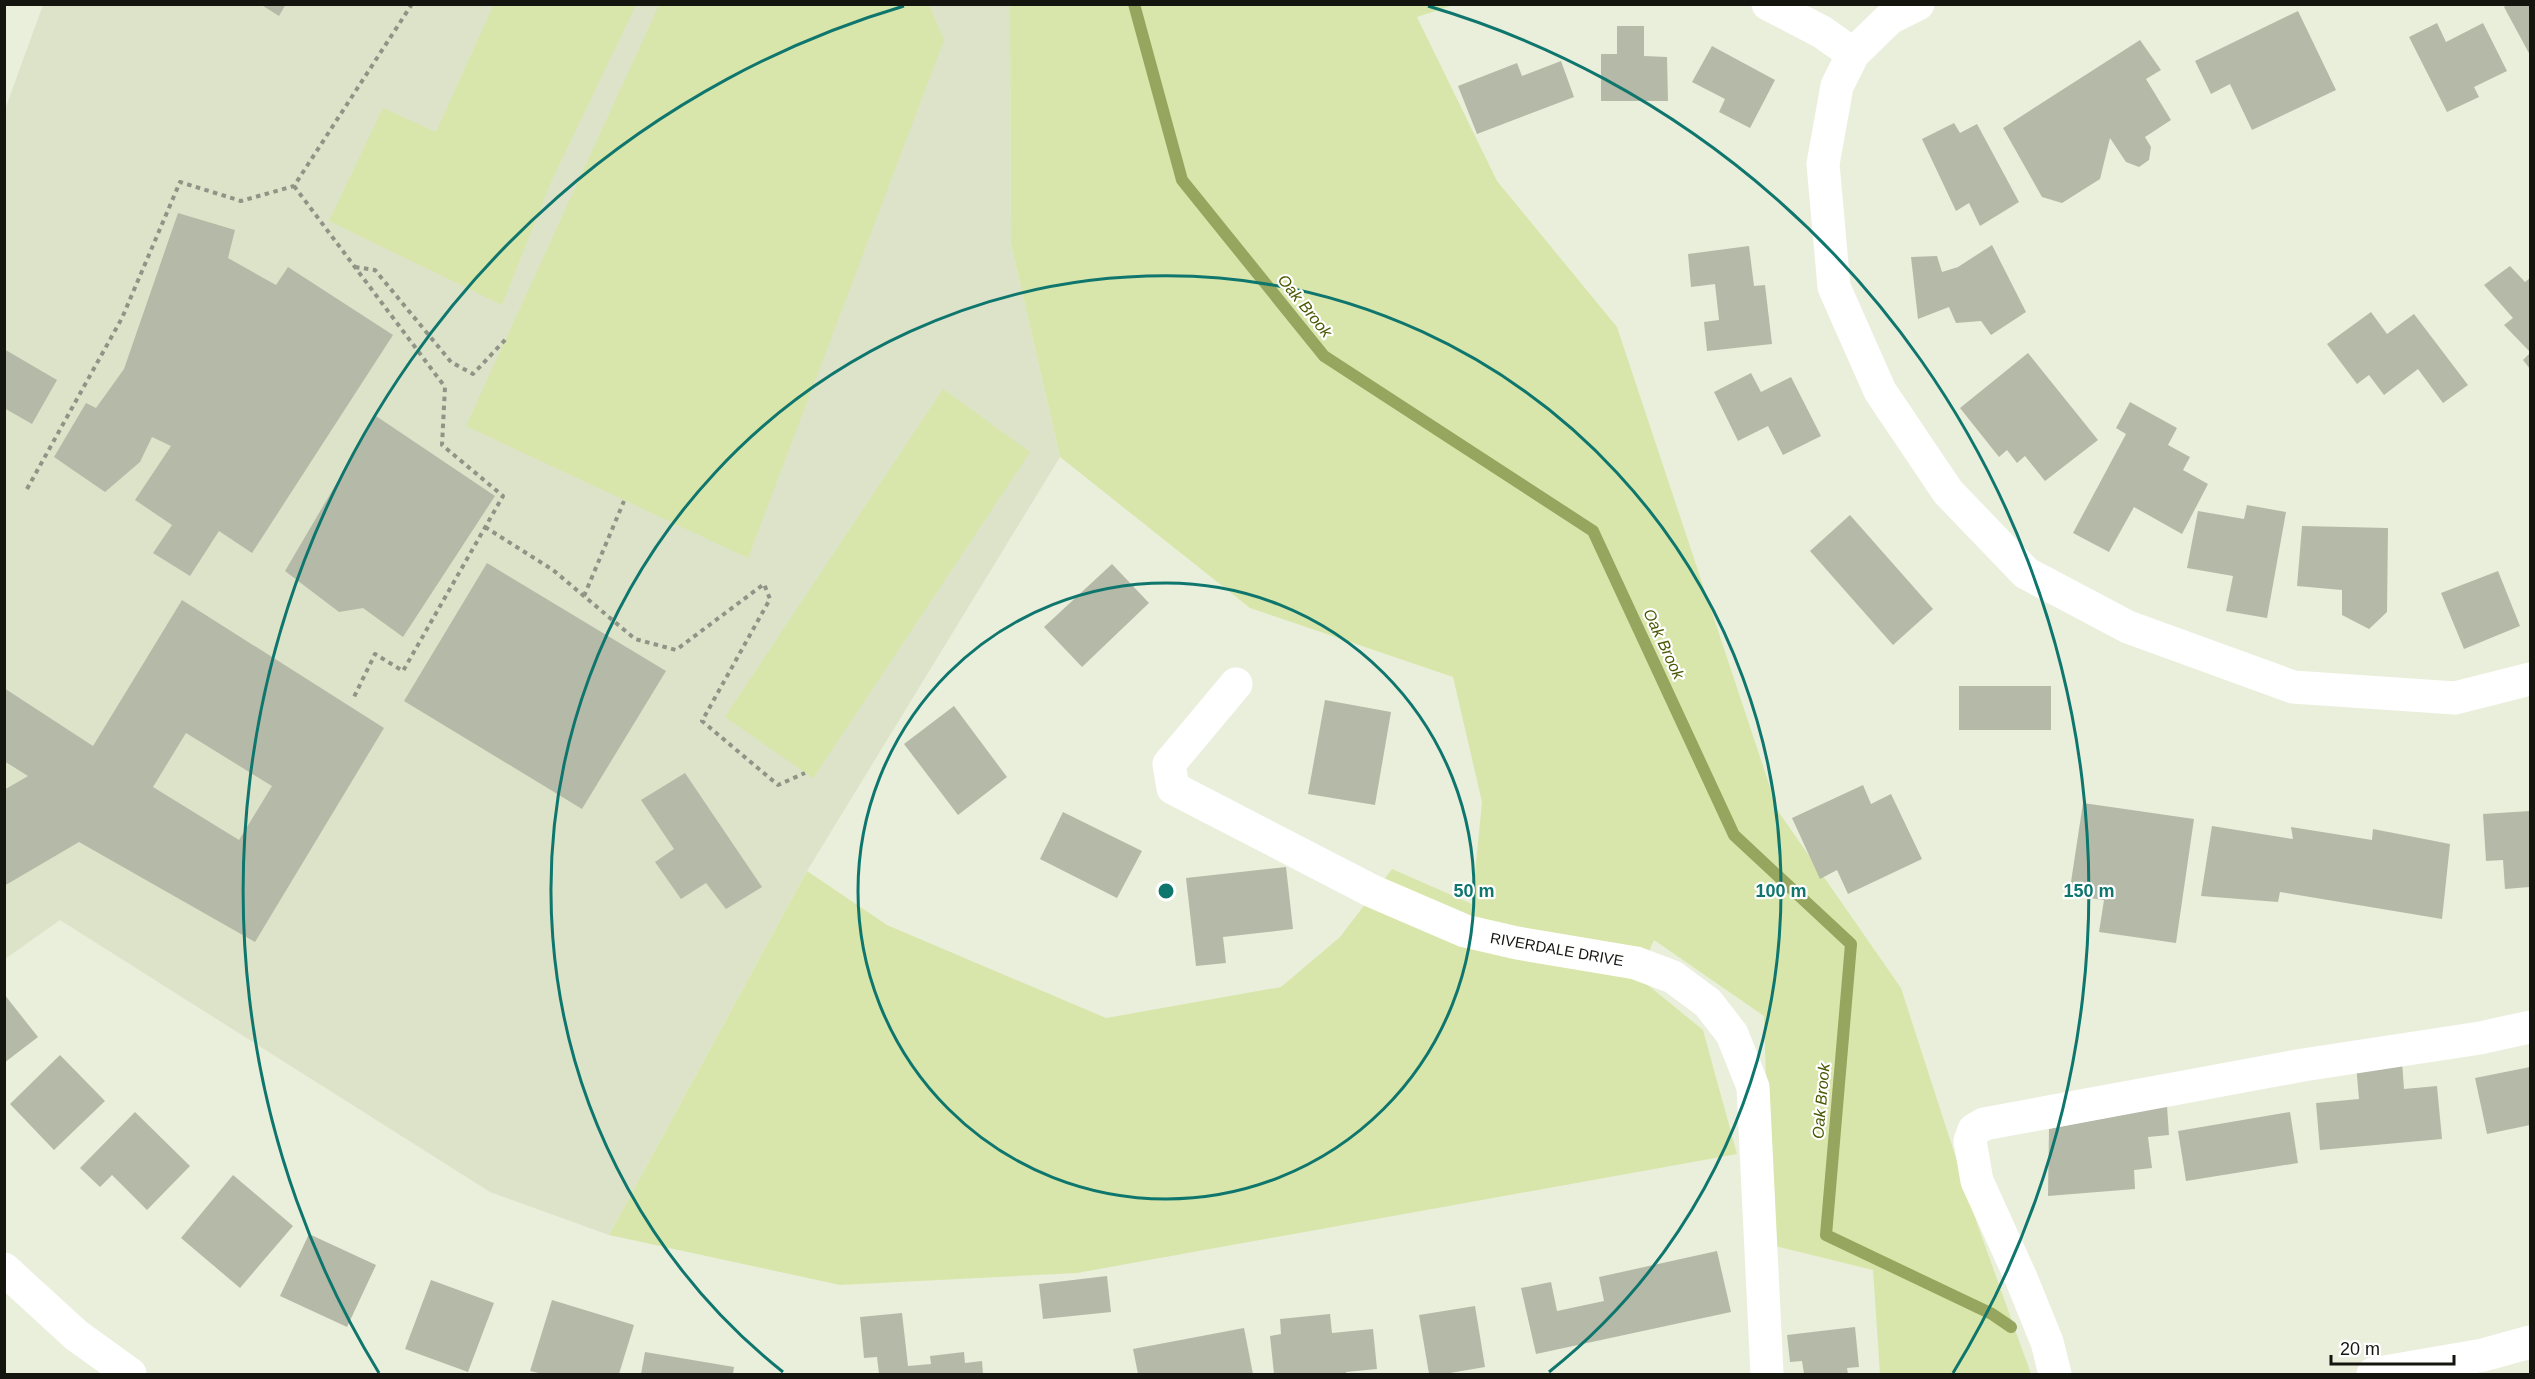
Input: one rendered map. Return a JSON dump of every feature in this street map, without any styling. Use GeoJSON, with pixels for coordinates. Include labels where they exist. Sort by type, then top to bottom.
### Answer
{"type":"FeatureCollection","features":[{"type":"Feature","properties":{"kind":"street"},"geometry":{"type":"LineString","coordinates":[[1768,4],[1822,32],[1853,54]]}},
{"type":"Feature","properties":{"kind":"street"},"geometry":{"type":"LineString","coordinates":[[1918,4],[1890,18],[1853,54],[1837,86],[1823,164],[1834,287],[1880,391],[1948,492],[2026,573],[2128,627],[2293,687],[2455,698],[2530,679]]}},
{"type":"Feature","properties":{"kind":"street","name":"RIVERDALE DRIVE"},"geometry":{"type":"LineString","coordinates":[[1236,684],[1169,764],[1173,788],[1372,891],[1466,931],[1517,943],[1636,963],[1672,977],[1708,1003],[1732,1035],[1753,1087],[1767,1374]]}},
{"type":"Feature","properties":{"kind":"street"},"geometry":{"type":"LineString","coordinates":[[2055,1374],[2046,1342],[2021,1278],[1977,1181],[1970,1141],[1974,1130],[1984,1124],[2291,1067],[2480,1038],[2530,1027]]}},
{"type":"Feature","properties":{"kind":"street"},"geometry":{"type":"LineString","coordinates":[[4,1269],[72,1331],[130,1374]]}},
{"type":"Feature","properties":{"kind":"street"},"geometry":{"type":"LineString","coordinates":[[2373,1374],[2483,1355],[2530,1342]]}},
{"type":"Feature","properties":{"kind":"path"},"geometry":{"type":"LineString","coordinates":[[27,489],[122,318],[180,183],[241,201],[294,186],[412,4]]}},
{"type":"Feature","properties":{"kind":"path"},"geometry":{"type":"LineString","coordinates":[[294,186],[446,387],[442,446],[503,496],[403,671],[375,654],[353,699]]}},
{"type":"Feature","properties":{"kind":"path"},"geometry":{"type":"LineString","coordinates":[[355,266],[375,270],[451,362],[473,374],[506,339]]}},
{"type":"Feature","properties":{"kind":"path"},"geometry":{"type":"LineString","coordinates":[[584,596],[624,501]]}},
{"type":"Feature","properties":{"kind":"path"},"geometry":{"type":"LineString","coordinates":[[486,527],[553,570],[635,639],[676,650],[764,584],[770,599],[702,721],[778,784],[806,774]]}},
{"type":"Feature","properties":{"kind":"shaded area"},"geometry":{"type":"Polygon","coordinates":[[[43,5],[1010,5],[1011,244],[1060,457],[807,871],[609,1235],[490,1192],[60,920],[5,959],[4,112],[43,5]]]}},
{"type":"Feature","properties":{"kind":"green space"},"geometry":{"type":"Polygon","coordinates":[[[494,4],[636,5],[551,182],[502,305],[329,221],[383,108],[436,132],[494,4]]]}},
{"type":"Feature","properties":{"kind":"green space"},"geometry":{"type":"Polygon","coordinates":[[[659,5],[929,5],[944,40],[748,558],[466,426],[659,5]]]}},
{"type":"Feature","properties":{"kind":"green space"},"geometry":{"type":"Polygon","coordinates":[[[1010,5],[1454,5],[1417,17],[1497,181],[1617,327],[1778,811],[1901,988],[1978,1226],[2031,1374],[1880,1374],[1873,1270],[1775,1246],[1768,1148],[1764,1016],[1654,940],[1638,977],[1703,1030],[1737,1154],[1077,1273],[840,1285],[609,1235],[807,871],[887,925],[1106,1018],[1281,987],[1340,937],[1392,869],[1472,904],[1482,802],[1453,677],[1250,608],[1060,457],[1011,244],[1010,5]]]}},
{"type":"Feature","properties":{"kind":"green space"},"geometry":{"type":"Polygon","coordinates":[[[943,389],[1030,452],[813,778],[725,717],[943,389]]]}},
{"type":"Feature","properties":{"kind":"building"},"geometry":{"type":"Polygon","coordinates":[[[260,4],[286,4],[279,16],[260,4]]]}},
{"type":"Feature","properties":{"kind":"building"},"geometry":{"type":"Polygon","coordinates":[[[2508,4],[2530,4],[2530,55],[2504,7],[2508,4]]]}},
{"type":"Feature","properties":{"kind":"building"},"geometry":{"type":"Polygon","coordinates":[[[2298,11],[2336,90],[2252,130],[2230,84],[2211,94],[2195,61],[2298,11]]]}},
{"type":"Feature","properties":{"kind":"building"},"geometry":{"type":"Polygon","coordinates":[[[2437,23],[2446,42],[2483,23],[2507,71],[2474,87],[2479,97],[2447,112],[2409,37],[2437,23]]]}},
{"type":"Feature","properties":{"kind":"building"},"geometry":{"type":"Polygon","coordinates":[[[1617,26],[1644,26],[1644,56],[1667,57],[1668,101],[1601,101],[1601,54],[1617,54],[1617,26]]]}},
{"type":"Feature","properties":{"kind":"building"},"geometry":{"type":"Polygon","coordinates":[[[2140,40],[2161,70],[2146,79],[2171,120],[2145,137],[2151,147],[2149,160],[2139,167],[2126,162],[2110,138],[2100,179],[2062,203],[2042,197],[2003,128],[2140,40]]]}},
{"type":"Feature","properties":{"kind":"building"},"geometry":{"type":"Polygon","coordinates":[[[1712,46],[1775,80],[1750,128],[1719,112],[1725,99],[1692,82],[1712,46]]]}},
{"type":"Feature","properties":{"kind":"building"},"geometry":{"type":"Polygon","coordinates":[[[1561,61],[1574,97],[1477,134],[1458,86],[1517,63],[1522,76],[1561,61]]]}},
{"type":"Feature","properties":{"kind":"building"},"geometry":{"type":"Polygon","coordinates":[[[1954,123],[1960,133],[1977,124],[2019,202],[1980,226],[1969,203],[1956,211],[1922,139],[1954,123]]]}},
{"type":"Feature","properties":{"kind":"building"},"geometry":{"type":"Polygon","coordinates":[[[178,213],[235,230],[228,258],[276,285],[288,267],[393,335],[252,553],[219,531],[190,576],[153,553],[172,525],[135,500],[171,446],[152,437],[140,462],[105,492],[54,457],[86,403],[96,408],[124,369],[178,213]]]}},
{"type":"Feature","properties":{"kind":"building"},"geometry":{"type":"Polygon","coordinates":[[[1992,245],[2026,312],[1991,335],[1981,321],[1956,323],[1949,307],[1918,319],[1911,257],[1937,256],[1942,272],[1958,267],[1992,245]]]}},
{"type":"Feature","properties":{"kind":"building"},"geometry":{"type":"Polygon","coordinates":[[[1749,246],[1754,286],[1765,285],[1772,344],[1707,351],[1704,322],[1719,320],[1715,284],[1691,287],[1688,254],[1749,246]]]}},
{"type":"Feature","properties":{"kind":"building"},"geometry":{"type":"Polygon","coordinates":[[[2510,266],[2525,282],[2530,278],[2530,352],[2504,325],[2513,318],[2484,285],[2510,266]]]}},
{"type":"Feature","properties":{"kind":"building"},"geometry":{"type":"Polygon","coordinates":[[[2371,312],[2387,334],[2414,314],[2468,385],[2443,403],[2418,369],[2384,395],[2369,375],[2357,384],[2327,344],[2371,312]]]}},
{"type":"Feature","properties":{"kind":"building"},"geometry":{"type":"Polygon","coordinates":[[[4,349],[57,380],[32,424],[4,408],[4,349]]]}},
{"type":"Feature","properties":{"kind":"building"},"geometry":{"type":"Polygon","coordinates":[[[2028,353],[2098,440],[2045,481],[2025,456],[2017,463],[2007,450],[1999,457],[1960,408],[2028,353]]]}},
{"type":"Feature","properties":{"kind":"building"},"geometry":{"type":"Polygon","coordinates":[[[2530,353],[2530,369],[2523,360],[2530,353]]]}},
{"type":"Feature","properties":{"kind":"building"},"geometry":{"type":"Polygon","coordinates":[[[1751,373],[1761,392],[1791,377],[1821,436],[1783,455],[1768,426],[1738,441],[1714,392],[1751,373]]]}},
{"type":"Feature","properties":{"kind":"building"},"geometry":{"type":"Polygon","coordinates":[[[2130,402],[2177,428],[2168,445],[2190,457],[2183,470],[2208,484],[2182,534],[2134,507],[2109,552],[2073,533],[2126,434],[2116,428],[2130,402]]]}},
{"type":"Feature","properties":{"kind":"building"},"geometry":{"type":"Polygon","coordinates":[[[376,416],[495,496],[403,637],[363,608],[339,612],[285,571],[376,416]]]}},
{"type":"Feature","properties":{"kind":"building"},"geometry":{"type":"Polygon","coordinates":[[[2247,505],[2286,512],[2267,618],[2226,611],[2233,576],[2187,568],[2198,511],[2244,519],[2247,505]]]}},
{"type":"Feature","properties":{"kind":"building"},"geometry":{"type":"Polygon","coordinates":[[[1850,515],[1933,609],[1893,645],[1810,551],[1850,515]]]}},
{"type":"Feature","properties":{"kind":"building"},"geometry":{"type":"Polygon","coordinates":[[[2302,526],[2388,528],[2387,612],[2369,629],[2342,615],[2342,590],[2297,586],[2302,526]]]}},
{"type":"Feature","properties":{"kind":"building"},"geometry":{"type":"Polygon","coordinates":[[[487,563],[666,671],[582,809],[404,701],[487,563]]]}},
{"type":"Feature","properties":{"kind":"building"},"geometry":{"type":"Polygon","coordinates":[[[1112,564],[1149,603],[1082,667],[1044,627],[1112,564]]]}},
{"type":"Feature","properties":{"kind":"building"},"geometry":{"type":"Polygon","coordinates":[[[2498,571],[2520,626],[2464,649],[2441,593],[2498,571]]]}},
{"type":"Feature","properties":{"kind":"building"},"geometry":{"type":"Polygon","coordinates":[[[182,600],[384,728],[255,942],[79,842],[4,886],[4,790],[28,776],[4,761],[4,688],[93,746],[182,600]],[[186,733],[153,787],[239,840],[272,786],[186,733]]]}},
{"type":"Feature","properties":{"kind":"building"},"geometry":{"type":"Polygon","coordinates":[[[1959,686],[2051,686],[2051,730],[1959,730],[1959,686]]]}},
{"type":"Feature","properties":{"kind":"building"},"geometry":{"type":"Polygon","coordinates":[[[1325,700],[1391,712],[1375,805],[1308,794],[1325,700]]]}},
{"type":"Feature","properties":{"kind":"building"},"geometry":{"type":"Polygon","coordinates":[[[954,706],[1007,777],[958,815],[904,744],[954,706]]]}},
{"type":"Feature","properties":{"kind":"building"},"geometry":{"type":"Polygon","coordinates":[[[685,773],[762,887],[726,909],[706,883],[681,899],[655,862],[674,849],[641,800],[685,773]]]}},
{"type":"Feature","properties":{"kind":"building"},"geometry":{"type":"Polygon","coordinates":[[[1863,785],[1871,804],[1891,794],[1922,859],[1848,894],[1837,870],[1820,879],[1792,818],[1863,785]]]}},
{"type":"Feature","properties":{"kind":"building"},"geometry":{"type":"Polygon","coordinates":[[[2083,803],[2194,819],[2176,943],[2099,932],[2104,900],[2069,895],[2083,803]]]}},
{"type":"Feature","properties":{"kind":"building"},"geometry":{"type":"Polygon","coordinates":[[[2530,811],[2530,887],[2505,889],[2503,860],[2486,861],[2483,814],[2530,811]]]}},
{"type":"Feature","properties":{"kind":"building"},"geometry":{"type":"Polygon","coordinates":[[[1063,812],[1142,851],[1117,898],[1040,859],[1063,812]]]}},
{"type":"Feature","properties":{"kind":"building"},"geometry":{"type":"Polygon","coordinates":[[[2212,826],[2293,839],[2291,827],[2372,840],[2373,829],[2450,844],[2442,919],[2280,892],[2278,902],[2201,896],[2212,826]]]}},
{"type":"Feature","properties":{"kind":"building"},"geometry":{"type":"Polygon","coordinates":[[[1286,867],[1293,929],[1223,937],[1226,963],[1196,966],[1186,878],[1286,867]]]}},
{"type":"Feature","properties":{"kind":"building"},"geometry":{"type":"Polygon","coordinates":[[[4,994],[38,1037],[4,1063],[4,994]]]}},
{"type":"Feature","properties":{"kind":"building"},"geometry":{"type":"Polygon","coordinates":[[[60,1055],[105,1101],[54,1150],[10,1104],[60,1055]]]}},
{"type":"Feature","properties":{"kind":"building"},"geometry":{"type":"Polygon","coordinates":[[[2402,1061],[2404,1089],[2437,1086],[2442,1139],[2320,1150],[2316,1103],[2359,1099],[2356,1065],[2402,1061]]]}},
{"type":"Feature","properties":{"kind":"building"},"geometry":{"type":"Polygon","coordinates":[[[2530,1067],[2530,1125],[2487,1134],[2475,1078],[2530,1067]]]}},
{"type":"Feature","properties":{"kind":"building"},"geometry":{"type":"Polygon","coordinates":[[[2167,1106],[2169,1135],[2148,1137],[2152,1168],[2134,1170],[2135,1189],[2048,1196],[2049,1129],[2167,1106]]]}},
{"type":"Feature","properties":{"kind":"building"},"geometry":{"type":"Polygon","coordinates":[[[135,1112],[190,1166],[147,1210],[112,1175],[100,1187],[80,1168],[135,1112]]]}},
{"type":"Feature","properties":{"kind":"building"},"geometry":{"type":"Polygon","coordinates":[[[2290,1112],[2298,1163],[2186,1181],[2178,1131],[2290,1112]]]}},
{"type":"Feature","properties":{"kind":"building"},"geometry":{"type":"Polygon","coordinates":[[[233,1175],[293,1226],[240,1288],[181,1238],[233,1175]]]}},
{"type":"Feature","properties":{"kind":"building"},"geometry":{"type":"Polygon","coordinates":[[[309,1234],[376,1265],[347,1327],[280,1296],[309,1234]]]}},
{"type":"Feature","properties":{"kind":"building"},"geometry":{"type":"Polygon","coordinates":[[[1717,1251],[1731,1312],[1536,1354],[1521,1288],[1551,1282],[1557,1311],[1604,1301],[1599,1277],[1717,1251]]]}},
{"type":"Feature","properties":{"kind":"building"},"geometry":{"type":"Polygon","coordinates":[[[1107,1276],[1111,1312],[1043,1319],[1039,1284],[1107,1276]]]}},
{"type":"Feature","properties":{"kind":"building"},"geometry":{"type":"Polygon","coordinates":[[[431,1280],[494,1303],[468,1372],[405,1349],[431,1280]]]}},
{"type":"Feature","properties":{"kind":"building"},"geometry":{"type":"Polygon","coordinates":[[[552,1300],[634,1325],[619,1374],[543,1374],[530,1371],[552,1300]]]}},
{"type":"Feature","properties":{"kind":"building"},"geometry":{"type":"Polygon","coordinates":[[[1475,1306],[1485,1367],[1444,1374],[1429,1374],[1419,1315],[1475,1306]]]}},
{"type":"Feature","properties":{"kind":"building"},"geometry":{"type":"Polygon","coordinates":[[[902,1313],[908,1366],[931,1364],[930,1356],[964,1352],[965,1363],[982,1361],[983,1374],[879,1374],[877,1357],[864,1358],[860,1317],[902,1313]]]}},
{"type":"Feature","properties":{"kind":"building"},"geometry":{"type":"Polygon","coordinates":[[[1330,1314],[1332,1333],[1373,1329],[1377,1369],[1346,1372],[1346,1374],[1274,1374],[1270,1336],[1281,1334],[1280,1319],[1330,1314]]]}},
{"type":"Feature","properties":{"kind":"building"},"geometry":{"type":"Polygon","coordinates":[[[1855,1327],[1859,1367],[1847,1368],[1848,1374],[1804,1374],[1802,1361],[1790,1362],[1787,1335],[1855,1327]]]}},
{"type":"Feature","properties":{"kind":"building"},"geometry":{"type":"Polygon","coordinates":[[[1244,1328],[1253,1374],[1138,1374],[1133,1349],[1244,1328]]]}},
{"type":"Feature","properties":{"kind":"building"},"geometry":{"type":"Polygon","coordinates":[[[645,1352],[734,1367],[733,1374],[641,1374],[645,1352]]]}},
{"type":"Feature","properties":{"kind":"waterway","name":"Oak Brook"},"geometry":{"type":"LineString","coordinates":[[1134,4],[1182,180],[1324,356],[1593,531],[1734,835],[1851,944],[1826,1235],[1992,1314],[2011,1327]]}}]}
